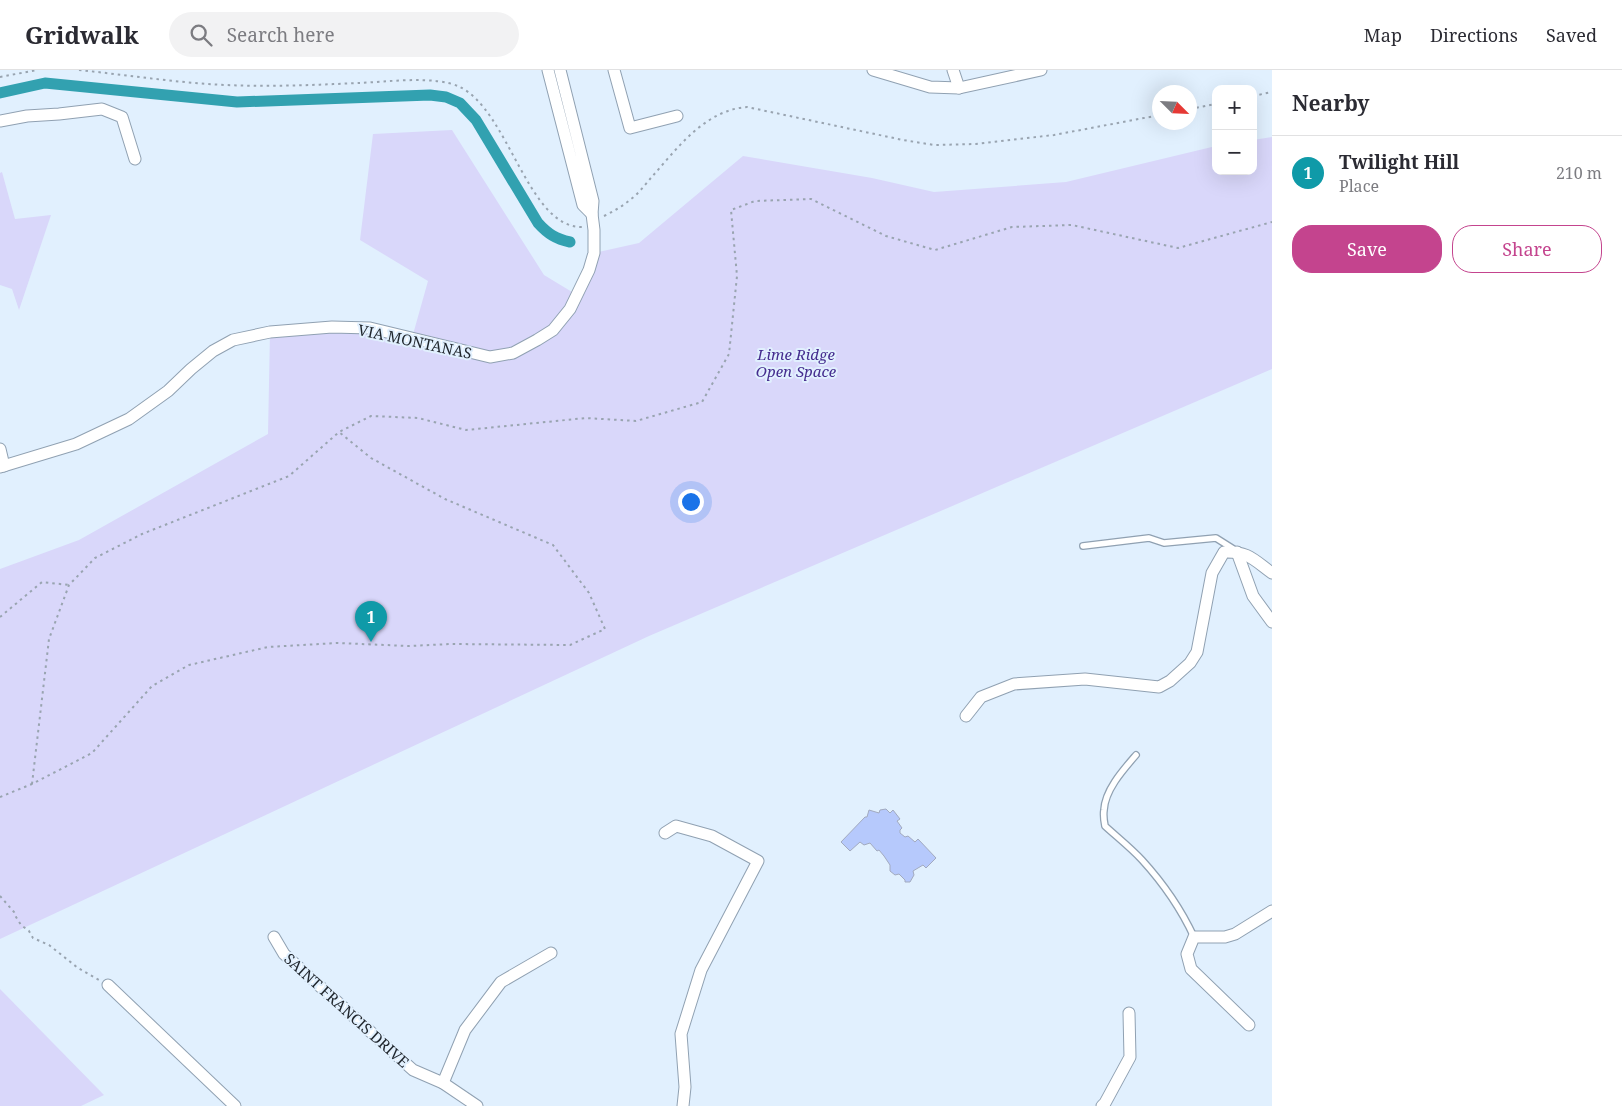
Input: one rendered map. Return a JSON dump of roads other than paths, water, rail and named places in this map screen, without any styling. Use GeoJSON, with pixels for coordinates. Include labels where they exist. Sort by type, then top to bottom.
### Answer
{"type":"FeatureCollection","features":[{"type":"Feature","properties":{"kind":"street"},"geometry":{"type":"LineString","coordinates":[[548,70],[583,206],[593,222]]}},
{"type":"Feature","properties":{"kind":"street","name":"VIA MONTANAS"},"geometry":{"type":"LineString","coordinates":[[2,466],[76,444],[129,419],[168,391],[213,351],[233,340],[270,332],[314,328],[370,328],[490,357],[513,353],[552,330],[570,310],[589,270],[594,253],[593,201],[560,70]]}},
{"type":"Feature","properties":{"kind":"street"},"geometry":{"type":"LineString","coordinates":[[614,70],[630,128],[677,116]]}},
{"type":"Feature","properties":{"kind":"street"},"geometry":{"type":"LineString","coordinates":[[874,70],[930,87],[959,88],[1041,70]]}},
{"type":"Feature","properties":{"kind":"street"},"geometry":{"type":"LineString","coordinates":[[953,70],[959,88]]}},
{"type":"Feature","properties":{"kind":"street"},"geometry":{"type":"LineString","coordinates":[[0,121],[27,116],[102,109],[122,117],[135,159]]}},
{"type":"Feature","properties":{"kind":"street"},"geometry":{"type":"LineString","coordinates":[[0,449],[2,466]]}},
{"type":"Feature","properties":{"kind":"street"},"geometry":{"type":"LineString","coordinates":[[966,716],[981,697],[1014,684],[1085,679],[1159,687],[1183,671],[1197,652],[1212,573],[1224,552],[1246,554],[1272,573]]}},
{"type":"Feature","properties":{"kind":"street"},"geometry":{"type":"LineString","coordinates":[[1237,552],[1252,596],[1272,622]]}},
{"type":"Feature","properties":{"kind":"street"},"geometry":{"type":"LineString","coordinates":[[665,833],[676,826],[712,836],[758,861],[701,970],[682,1034],[685,1087],[683,1106]]}},
{"type":"Feature","properties":{"kind":"street"},"geometry":{"type":"LineString","coordinates":[[1249,1025],[1191,969],[1187,954],[1194,937],[1224,937],[1235,934],[1272,911]]}},
{"type":"Feature","properties":{"kind":"street","name":"SAINT FRANCIS DRIVE"},"geometry":{"type":"LineString","coordinates":[[274,937],[284,954],[413,1070],[443,1083],[477,1106]]}},
{"type":"Feature","properties":{"kind":"street"},"geometry":{"type":"LineString","coordinates":[[443,1083],[465,1030],[501,982],[551,953]]}},
{"type":"Feature","properties":{"kind":"street"},"geometry":{"type":"LineString","coordinates":[[108,985],[235,1106]]}},
{"type":"Feature","properties":{"kind":"street"},"geometry":{"type":"LineString","coordinates":[[1102,1106],[1130,1057],[1129,1013]]}},
{"type":"Feature","properties":{"kind":"lane"},"geometry":{"type":"LineString","coordinates":[[1083,546],[1150,538],[1164,543],[1216,538],[1237,552]]}},
{"type":"Feature","properties":{"kind":"lane"},"geometry":{"type":"LineString","coordinates":[[1136,755],[1122,772],[1111,790],[1104,808],[1104,826],[1142,859],[1182,912],[1194,937]]}},
{"type":"Feature","properties":{"kind":"waterway"},"geometry":{"type":"LineString","coordinates":[[0,93],[45,83],[237,102],[430,95],[446,97],[460,103],[476,120],[538,223],[552,235],[570,242]]}},
{"type":"Feature","properties":{"kind":"place","name":"Twilight Hill"},"geometry":{"type":"Point","coordinates":[371,642]}},
{"type":"Feature","properties":{"kind":"park label","name":"Lime Ridge Open Space"},"geometry":{"type":"Point","coordinates":[796,362]}}]}
